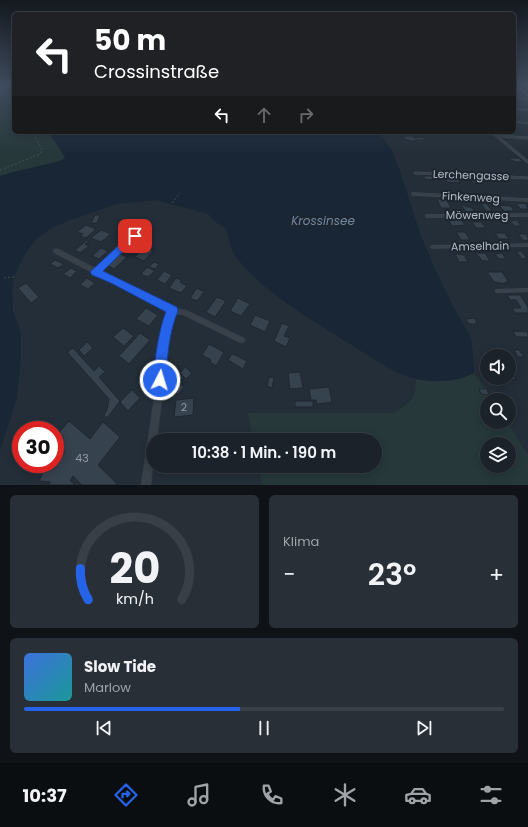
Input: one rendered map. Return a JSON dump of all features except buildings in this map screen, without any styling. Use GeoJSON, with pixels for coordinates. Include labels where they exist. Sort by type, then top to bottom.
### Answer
{"type":"FeatureCollection","features":[{"type":"Feature","properties":{"kind":"street"},"geometry":{"type":"LineString","coordinates":[[56,252],[173,311],[184,312],[241,340]]}},
{"type":"Feature","properties":{"kind":"street"},"geometry":{"type":"LineString","coordinates":[[146,485],[158,399],[160,365],[170,315],[173,311]]}},
{"type":"Feature","properties":{"kind":"lane"},"geometry":{"type":"LineString","coordinates":[[516,109],[528,110]]}},
{"type":"Feature","properties":{"kind":"lane"},"geometry":{"type":"LineString","coordinates":[[516,122],[528,123]]}},
{"type":"Feature","properties":{"kind":"lane"},"geometry":{"type":"LineString","coordinates":[[494,134],[528,162]]}},
{"type":"Feature","properties":{"kind":"lane"},"geometry":{"type":"LineString","coordinates":[[498,136],[528,138]]}},
{"type":"Feature","properties":{"kind":"lane","name":"Lerchengasse"},"geometry":{"type":"LineString","coordinates":[[415,173],[528,178]]}},
{"type":"Feature","properties":{"kind":"lane","name":"Finkenweg"},"geometry":{"type":"LineString","coordinates":[[413,194],[528,200]]}},
{"type":"Feature","properties":{"kind":"lane","name":"Möwenweg"},"geometry":{"type":"LineString","coordinates":[[427,216],[528,215]]}},
{"type":"Feature","properties":{"kind":"lane"},"geometry":{"type":"LineString","coordinates":[[95,272],[135,236]]}},
{"type":"Feature","properties":{"kind":"lane","name":"Amselhain"},"geometry":{"type":"LineString","coordinates":[[432,247],[528,245]]}},
{"type":"Feature","properties":{"kind":"lane"},"geometry":{"type":"LineString","coordinates":[[497,291],[528,290]]}},
{"type":"Feature","properties":{"kind":"path"},"geometry":{"type":"LineString","coordinates":[[0,170],[40,154],[42,149],[33,134]]}},
{"type":"Feature","properties":{"kind":"path"},"geometry":{"type":"LineString","coordinates":[[172,203],[180,193]]}},
{"type":"Feature","properties":{"kind":"path"},"geometry":{"type":"LineString","coordinates":[[4,278],[14,277]]}},
{"type":"Feature","properties":{"kind":"shaded area"},"geometry":{"type":"Polygon","coordinates":[[[0,108],[12,108],[12,134],[49,134],[66,158],[64,160],[0,176],[0,108]]]}},
{"type":"Feature","properties":{"kind":"shaded area"},"geometry":{"type":"Polygon","coordinates":[[[474,373],[480,382],[480,385],[482,385],[488,393],[480,393],[480,429],[511,429],[528,455],[528,485],[262,485],[259,473],[382,473],[382,433],[252,433],[248,413],[394,413],[408,403],[414,396],[416,379],[445,381],[459,379],[474,373]]]}},
{"type":"Feature","properties":{"kind":"water","name":"Krossinsee"},"geometry":{"type":"Polygon","coordinates":[[[49,134],[380,134],[392,151],[421,236],[434,267],[471,338],[474,373],[453,380],[431,381],[408,377],[399,373],[374,359],[292,307],[264,286],[252,275],[235,255],[226,229],[208,214],[156,200],[116,204],[54,227],[37,238],[25,254],[14,277],[12,291],[13,311],[21,332],[21,356],[17,398],[0,451],[0,176],[60,161],[65,158],[49,134]]]}},
{"type":"Feature","properties":{"kind":"route"},"geometry":{"type":"LineString","coordinates":[[135,236],[95,272],[114,280],[173,311],[170,315],[167,327],[160,365],[160,380]]}}]}
